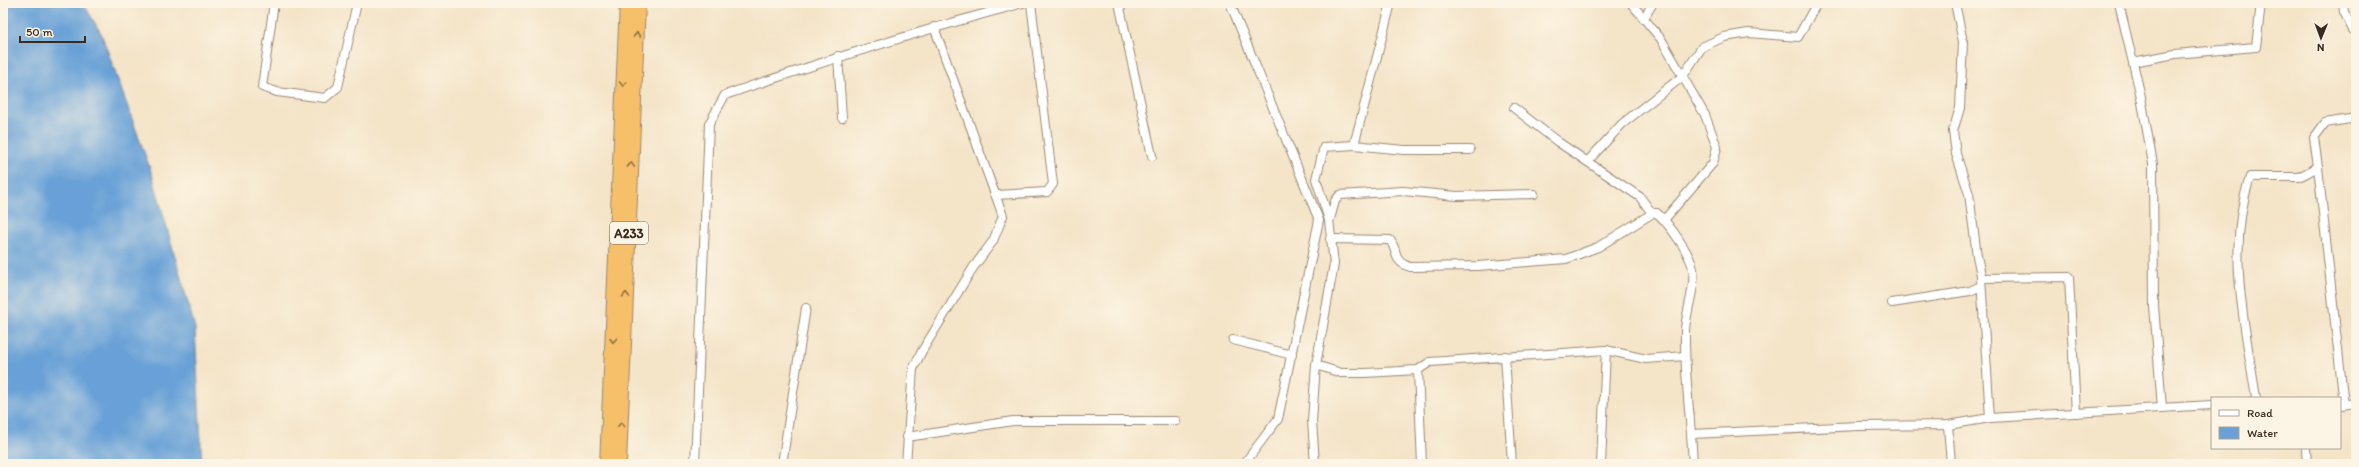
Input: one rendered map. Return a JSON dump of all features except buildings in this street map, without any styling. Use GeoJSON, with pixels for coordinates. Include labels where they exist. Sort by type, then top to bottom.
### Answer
{"type":"FeatureCollection","features":[{"type":"Feature","properties":{"kind":"highway","name":"A233"},"geometry":{"type":"LineString","coordinates":[[607,464],[626,3]]}},
{"type":"Feature","properties":{"kind":"highway","name":"A233"},"geometry":{"type":"LineString","coordinates":[[619,464],[638,3]]}},
{"type":"Feature","properties":{"kind":"street"},"geometry":{"type":"LineString","coordinates":[[274,3],[262,87],[277,92],[325,98],[338,87],[357,3]]}},
{"type":"Feature","properties":{"kind":"street"},"geometry":{"type":"LineString","coordinates":[[695,464],[709,124],[725,95],[838,56],[934,27],[1023,3]]}},
{"type":"Feature","properties":{"kind":"street"},"geometry":{"type":"LineString","coordinates":[[996,195],[1047,192],[1053,184],[1031,3]]}},
{"type":"Feature","properties":{"kind":"street"},"geometry":{"type":"LineString","coordinates":[[1118,3],[1152,156]]}},
{"type":"Feature","properties":{"kind":"street"},"geometry":{"type":"LineString","coordinates":[[1230,3],[1319,220],[1278,419],[1244,464]]}},
{"type":"Feature","properties":{"kind":"street"},"geometry":{"type":"LineString","coordinates":[[1354,145],[1391,3]]}},
{"type":"Feature","properties":{"kind":"street"},"geometry":{"type":"LineString","coordinates":[[1631,3],[1661,39],[1705,115],[1717,147],[1714,163],[1664,220]]}},
{"type":"Feature","properties":{"kind":"street"},"geometry":{"type":"LineString","coordinates":[[1644,18],[1653,3]]}},
{"type":"Feature","properties":{"kind":"street"},"geometry":{"type":"LineString","coordinates":[[1588,161],[1622,124],[1683,76],[1702,46],[1724,37],[1748,33],[1798,37],[1817,3]]}},
{"type":"Feature","properties":{"kind":"street"},"geometry":{"type":"LineString","coordinates":[[1955,3],[1963,42],[1960,108],[1953,131],[1956,154],[1969,194],[1981,275]]}},
{"type":"Feature","properties":{"kind":"street"},"geometry":{"type":"LineString","coordinates":[[2118,3],[2133,62],[2153,164],[2154,306],[2162,408]]}},
{"type":"Feature","properties":{"kind":"street"},"geometry":{"type":"LineString","coordinates":[[2133,62],[2176,54],[2256,47],[2261,3]]}},
{"type":"Feature","properties":{"kind":"street"},"geometry":{"type":"LineString","coordinates":[[2343,3],[2344,12],[2353,30],[2356,29]]}},
{"type":"Feature","properties":{"kind":"street"},"geometry":{"type":"LineString","coordinates":[[906,464],[913,368],[922,351],[1000,228],[1003,216],[934,27]]}},
{"type":"Feature","properties":{"kind":"street"},"geometry":{"type":"LineString","coordinates":[[838,56],[842,118]]}},
{"type":"Feature","properties":{"kind":"street"},"geometry":{"type":"LineString","coordinates":[[1514,108],[1558,142],[1640,197],[1652,213]]}},
{"type":"Feature","properties":{"kind":"street"},"geometry":{"type":"LineString","coordinates":[[2356,118],[2325,123],[2314,138],[2342,405],[2356,403]]}},
{"type":"Feature","properties":{"kind":"street"},"geometry":{"type":"LineString","coordinates":[[1316,464],[1312,421],[1316,365],[1334,264],[1329,220],[1316,179],[1324,147],[1354,145],[1404,150],[1470,150]]}},
{"type":"Feature","properties":{"kind":"street"},"geometry":{"type":"LineString","coordinates":[[2256,397],[2242,308],[2238,267],[2242,201],[2250,177],[2299,177],[2318,167]]}},
{"type":"Feature","properties":{"kind":"street"},"geometry":{"type":"LineString","coordinates":[[1329,220],[1335,201],[1340,195],[1403,191],[1457,196],[1534,194]]}},
{"type":"Feature","properties":{"kind":"street"},"geometry":{"type":"LineString","coordinates":[[1330,239],[1390,240],[1397,259],[1402,264],[1410,267],[1526,263],[1566,259],[1583,254],[1614,238],[1652,213],[1657,213],[1664,220],[1690,257],[1693,270],[1693,283],[1687,306],[1685,356],[1692,434],[1693,464]]}},
{"type":"Feature","properties":{"kind":"street"},"geometry":{"type":"LineString","coordinates":[[1990,418],[1988,366],[1981,278],[2069,277],[2076,413]]}},
{"type":"Feature","properties":{"kind":"street"},"geometry":{"type":"LineString","coordinates":[[1892,303],[1970,291],[1981,286]]}},
{"type":"Feature","properties":{"kind":"street"},"geometry":{"type":"LineString","coordinates":[[782,464],[806,308]]}},
{"type":"Feature","properties":{"kind":"street"},"geometry":{"type":"LineString","coordinates":[[1233,340],[1292,355]]}},
{"type":"Feature","properties":{"kind":"street"},"geometry":{"type":"LineString","coordinates":[[1316,365],[1341,373],[1418,370],[1430,362],[1606,350],[1646,359],[1685,356]]}},
{"type":"Feature","properties":{"kind":"street"},"geometry":{"type":"LineString","coordinates":[[1602,464],[1606,350]]}},
{"type":"Feature","properties":{"kind":"street"},"geometry":{"type":"LineString","coordinates":[[1505,356],[1512,464]]}},
{"type":"Feature","properties":{"kind":"street"},"geometry":{"type":"LineString","coordinates":[[1418,370],[1422,464]]}},
{"type":"Feature","properties":{"kind":"street"},"geometry":{"type":"LineString","coordinates":[[1692,434],[1859,426],[1948,425],[1990,418],[2211,405]]}},
{"type":"Feature","properties":{"kind":"street"},"geometry":{"type":"LineString","coordinates":[[907,437],[1013,421],[1176,421]]}},
{"type":"Feature","properties":{"kind":"street"},"geometry":{"type":"LineString","coordinates":[[1948,425],[1951,464]]}},
{"type":"Feature","properties":{"kind":"street"},"geometry":{"type":"LineString","coordinates":[[2306,449],[2307,464]]}},
{"type":"Feature","properties":{"kind":"water"},"geometry":{"type":"Polygon","coordinates":[[[3,3],[83,3],[101,33],[152,174],[195,328],[202,464],[3,464],[3,3]]]}}]}
